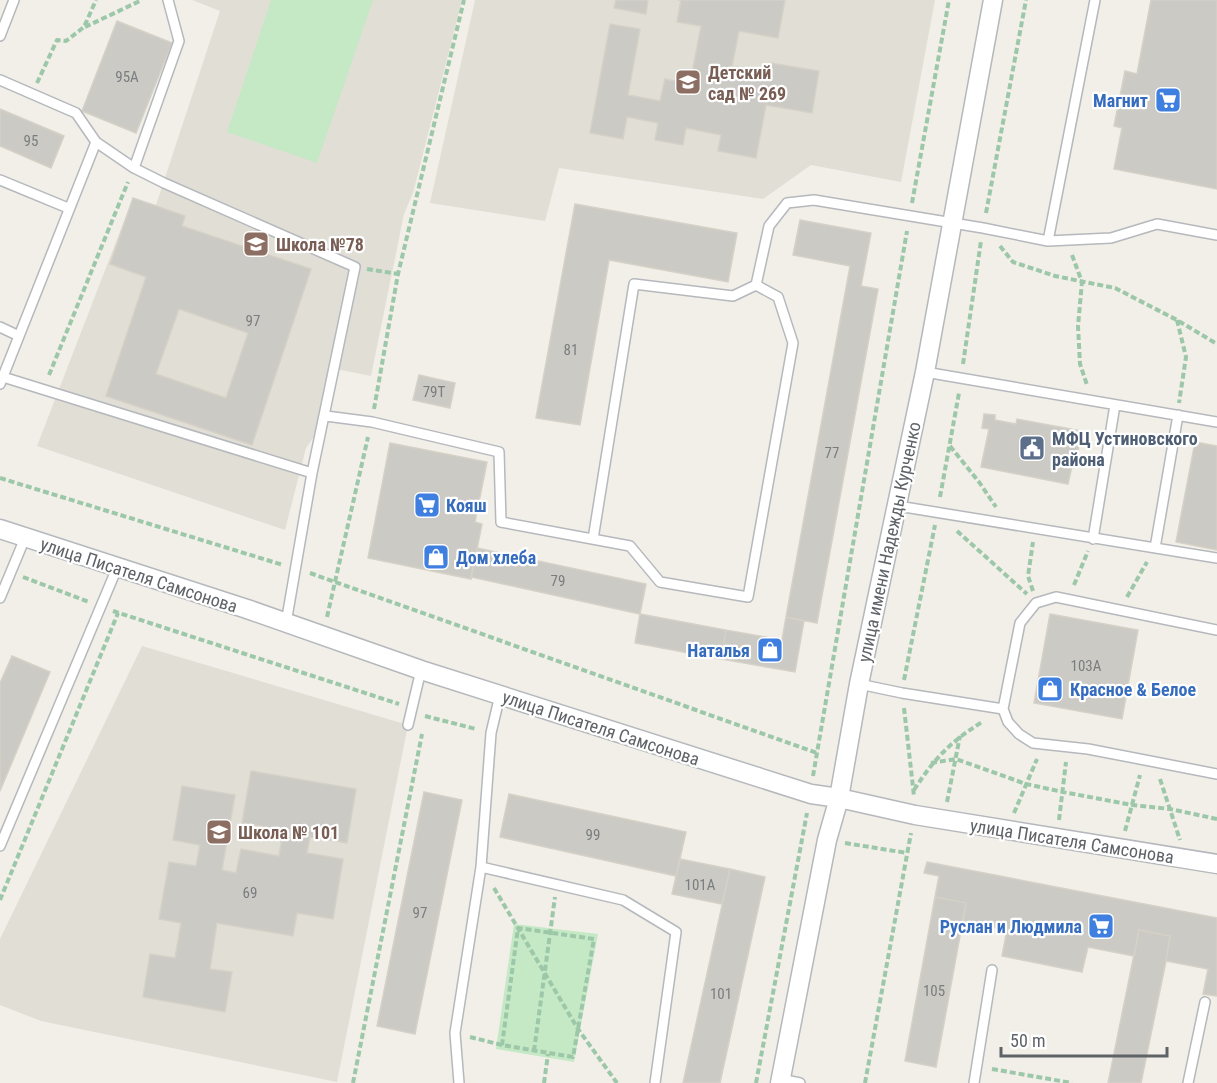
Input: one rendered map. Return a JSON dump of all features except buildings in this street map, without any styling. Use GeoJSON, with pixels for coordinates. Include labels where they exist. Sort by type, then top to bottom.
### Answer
{"type":"FeatureCollection","features":[{"type":"Feature","properties":{"kind":"street","name":"улица имени Надежды Курченко"},"geometry":{"type":"LineString","coordinates":[[780,1081],[827,840],[839,798],[859,684],[925,372],[993,0]]}},
{"type":"Feature","properties":{"kind":"street","name":"улица Писателя Самсонова"},"geometry":{"type":"LineString","coordinates":[[0,529],[422,670],[811,794],[915,815],[1217,864]]}},
{"type":"Feature","properties":{"kind":"lane"},"geometry":{"type":"LineString","coordinates":[[0,36],[15,0]]}},
{"type":"Feature","properties":{"kind":"lane"},"geometry":{"type":"LineString","coordinates":[[134,168],[179,41],[168,0]]}},
{"type":"Feature","properties":{"kind":"lane"},"geometry":{"type":"LineString","coordinates":[[1048,241],[1095,0]]}},
{"type":"Feature","properties":{"kind":"lane"},"geometry":{"type":"LineString","coordinates":[[0,80],[76,113],[96,142],[134,168],[355,267],[326,416],[312,473],[286,623]]}},
{"type":"Feature","properties":{"kind":"lane"},"geometry":{"type":"LineString","coordinates":[[96,142],[1,381],[43,389],[312,473]]}},
{"type":"Feature","properties":{"kind":"lane"},"geometry":{"type":"LineString","coordinates":[[0,180],[68,208]]}},
{"type":"Feature","properties":{"kind":"lane"},"geometry":{"type":"LineString","coordinates":[[756,285],[769,226],[787,203],[813,200],[984,228],[1048,241],[1111,238],[1157,224],[1217,235]]}},
{"type":"Feature","properties":{"kind":"lane"},"geometry":{"type":"LineString","coordinates":[[594,539],[634,284],[733,296],[756,285]]}},
{"type":"Feature","properties":{"kind":"lane"},"geometry":{"type":"LineString","coordinates":[[326,416],[372,422],[499,452],[501,522],[630,546],[660,582],[748,597],[793,342],[778,297],[756,285]]}},
{"type":"Feature","properties":{"kind":"lane"},"geometry":{"type":"LineString","coordinates":[[0,327],[19,336]]}},
{"type":"Feature","properties":{"kind":"lane"},"geometry":{"type":"LineString","coordinates":[[925,372],[1217,422]]}},
{"type":"Feature","properties":{"kind":"lane"},"geometry":{"type":"LineString","coordinates":[[1093,539],[1111,404]]}},
{"type":"Feature","properties":{"kind":"lane"},"geometry":{"type":"LineString","coordinates":[[1155,548],[1178,415]]}},
{"type":"Feature","properties":{"kind":"lane"},"geometry":{"type":"LineString","coordinates":[[898,506],[1217,558]]}},
{"type":"Feature","properties":{"kind":"lane"},"geometry":{"type":"LineString","coordinates":[[0,598],[25,538]]}},
{"type":"Feature","properties":{"kind":"lane"},"geometry":{"type":"LineString","coordinates":[[0,846],[117,568]]}},
{"type":"Feature","properties":{"kind":"lane"},"geometry":{"type":"LineString","coordinates":[[1217,630],[1056,597],[1036,603],[1020,623],[1003,709],[1008,722],[1019,734],[1033,743],[1149,760],[1217,774]]}},
{"type":"Feature","properties":{"kind":"lane"},"geometry":{"type":"LineString","coordinates":[[408,725],[422,670]]}},
{"type":"Feature","properties":{"kind":"lane"},"geometry":{"type":"LineString","coordinates":[[859,684],[1003,709]]}},
{"type":"Feature","properties":{"kind":"lane"},"geometry":{"type":"LineString","coordinates":[[459,1083],[455,1033],[481,867],[491,733],[500,695]]}},
{"type":"Feature","properties":{"kind":"lane"},"geometry":{"type":"LineString","coordinates":[[481,867],[623,900],[676,932],[655,1083]]}},
{"type":"Feature","properties":{"kind":"lane"},"geometry":{"type":"LineString","coordinates":[[974,1083],[992,970]]}},
{"type":"Feature","properties":{"kind":"lane"},"geometry":{"type":"LineString","coordinates":[[1188,1083],[1205,1002]]}},
{"type":"Feature","properties":{"kind":"lane"},"geometry":{"type":"LineString","coordinates":[[780,1081],[800,1083]]}},
{"type":"Feature","properties":{"kind":"path"},"geometry":{"type":"LineString","coordinates":[[84,27],[96,0]]}},
{"type":"Feature","properties":{"kind":"path"},"geometry":{"type":"LineString","coordinates":[[32,94],[57,40],[66,41],[84,27],[142,0]]}},
{"type":"Feature","properties":{"kind":"path"},"geometry":{"type":"LineString","coordinates":[[323,636],[372,422],[398,274],[465,0]]}},
{"type":"Feature","properties":{"kind":"path"},"geometry":{"type":"LineString","coordinates":[[756,1083],[811,794],[949,0]]}},
{"type":"Feature","properties":{"kind":"path"},"geometry":{"type":"LineString","coordinates":[[865,1083],[915,815],[902,693],[937,513],[984,228],[1026,0]]}},
{"type":"Feature","properties":{"kind":"path"},"geometry":{"type":"LineString","coordinates":[[43,389],[134,168]]}},
{"type":"Feature","properties":{"kind":"path"},"geometry":{"type":"LineString","coordinates":[[984,228],[1013,262],[1055,276],[1114,288],[1177,320],[1217,344]]}},
{"type":"Feature","properties":{"kind":"path"},"geometry":{"type":"LineString","coordinates":[[1048,241],[1070,252],[1082,282],[1078,326],[1080,363],[1088,386],[1111,404]]}},
{"type":"Feature","properties":{"kind":"path"},"geometry":{"type":"LineString","coordinates":[[355,267],[398,274]]}},
{"type":"Feature","properties":{"kind":"path"},"geometry":{"type":"LineString","coordinates":[[1177,320],[1186,357],[1178,415]]}},
{"type":"Feature","properties":{"kind":"path"},"geometry":{"type":"LineString","coordinates":[[949,445],[979,482],[1008,525]]}},
{"type":"Feature","properties":{"kind":"path"},"geometry":{"type":"LineString","coordinates":[[0,478],[335,581],[817,753]]}},
{"type":"Feature","properties":{"kind":"path"},"geometry":{"type":"LineString","coordinates":[[937,513],[1036,603]]}},
{"type":"Feature","properties":{"kind":"path"},"geometry":{"type":"LineString","coordinates":[[1034,529],[1028,576],[1036,603]]}},
{"type":"Feature","properties":{"kind":"path"},"geometry":{"type":"LineString","coordinates":[[1068,599],[1093,539]]}},
{"type":"Feature","properties":{"kind":"path"},"geometry":{"type":"LineString","coordinates":[[1120,610],[1155,548]]}},
{"type":"Feature","properties":{"kind":"path"},"geometry":{"type":"LineString","coordinates":[[11,573],[118,613],[412,708],[425,716],[491,733]]}},
{"type":"Feature","properties":{"kind":"path"},"geometry":{"type":"LineString","coordinates":[[0,900],[118,613]]}},
{"type":"Feature","properties":{"kind":"path"},"geometry":{"type":"LineString","coordinates":[[914,791],[931,763],[960,735],[1003,709]]}},
{"type":"Feature","properties":{"kind":"path"},"geometry":{"type":"LineString","coordinates":[[353,1083],[425,716]]}},
{"type":"Feature","properties":{"kind":"path"},"geometry":{"type":"LineString","coordinates":[[944,820],[960,735]]}},
{"type":"Feature","properties":{"kind":"path"},"geometry":{"type":"LineString","coordinates":[[1007,830],[1043,744]]}},
{"type":"Feature","properties":{"kind":"path"},"geometry":{"type":"LineString","coordinates":[[1057,838],[1068,747]]}},
{"type":"Feature","properties":{"kind":"path"},"geometry":{"type":"LineString","coordinates":[[931,763],[956,759],[1026,784],[1217,819]]}},
{"type":"Feature","properties":{"kind":"path"},"geometry":{"type":"LineString","coordinates":[[1120,849],[1132,805],[1149,760]]}},
{"type":"Feature","properties":{"kind":"path"},"geometry":{"type":"LineString","coordinates":[[1149,760],[1170,809],[1187,859]]}},
{"type":"Feature","properties":{"kind":"path"},"geometry":{"type":"LineString","coordinates":[[804,829],[827,840],[907,853]]}},
{"type":"Feature","properties":{"kind":"path"},"geometry":{"type":"LineString","coordinates":[[481,867],[578,1029],[617,1083]]}},
{"type":"Feature","properties":{"kind":"path"},"geometry":{"type":"LineString","coordinates":[[534,1051],[556,885]]}},
{"type":"Feature","properties":{"kind":"path"},"geometry":{"type":"LineString","coordinates":[[455,1033],[502,1045],[573,1057],[594,939],[518,928]]}},
{"type":"Feature","properties":{"kind":"path"},"geometry":{"type":"LineString","coordinates":[[502,1045],[518,928]]}},
{"type":"Feature","properties":{"kind":"path"},"geometry":{"type":"LineString","coordinates":[[544,1083],[548,1054]]}},
{"type":"Feature","properties":{"kind":"path"},"geometry":{"type":"LineString","coordinates":[[976,1066],[1072,1083]]}},
{"type":"Feature","properties":{"kind":"shaded area","name":"Школа №78"},"geometry":{"type":"Polygon","coordinates":[[[192,0],[462,0],[413,193],[404,214],[371,376],[331,368],[318,431],[306,448],[285,530],[37,446],[133,198],[156,205],[220,11],[192,0]]]}},
{"type":"Feature","properties":{"kind":"shaded area","name":"Детский сад № 269"},"geometry":{"type":"Polygon","coordinates":[[[475,0],[935,0],[901,182],[811,165],[763,199],[559,168],[545,221],[430,203],[475,0]]]}},
{"type":"Feature","properties":{"kind":"shaded area","name":"Школа № 101"},"geometry":{"type":"Polygon","coordinates":[[[142,646],[408,725],[337,1082],[41,1021],[0,1005],[0,939],[142,646]]]}},
{"type":"Feature","properties":{"kind":"green space"},"geometry":{"type":"Polygon","coordinates":[[[271,0],[373,0],[317,163],[227,132],[271,0]]]}},
{"type":"Feature","properties":{"kind":"green space"},"geometry":{"type":"Polygon","coordinates":[[[514,924],[598,934],[574,1062],[496,1049],[514,924]]]}},
{"type":"Feature","properties":{"kind":"place","name":"Детский сад № 269"},"geometry":{"type":"Point","coordinates":[688,82]}},
{"type":"Feature","properties":{"kind":"place","name":"Магнит"},"geometry":{"type":"Point","coordinates":[1168,100]}},
{"type":"Feature","properties":{"kind":"place","name":"Школа №78"},"geometry":{"type":"Point","coordinates":[256,244]}},
{"type":"Feature","properties":{"kind":"place","name":"МФЦ Устиновского района"},"geometry":{"type":"Point","coordinates":[1032,448]}},
{"type":"Feature","properties":{"kind":"place","name":"Кояш"},"geometry":{"type":"Point","coordinates":[427,505]}},
{"type":"Feature","properties":{"kind":"place","name":"Дом хлеба"},"geometry":{"type":"Point","coordinates":[436,557]}},
{"type":"Feature","properties":{"kind":"place","name":"Наталья"},"geometry":{"type":"Point","coordinates":[770,650]}},
{"type":"Feature","properties":{"kind":"place","name":"Красное & Белое"},"geometry":{"type":"Point","coordinates":[1050,689]}},
{"type":"Feature","properties":{"kind":"place","name":"Школа № 101"},"geometry":{"type":"Point","coordinates":[219,832]}},
{"type":"Feature","properties":{"kind":"place","name":"Руслан и Людмила"},"geometry":{"type":"Point","coordinates":[1101,926]}}]}
